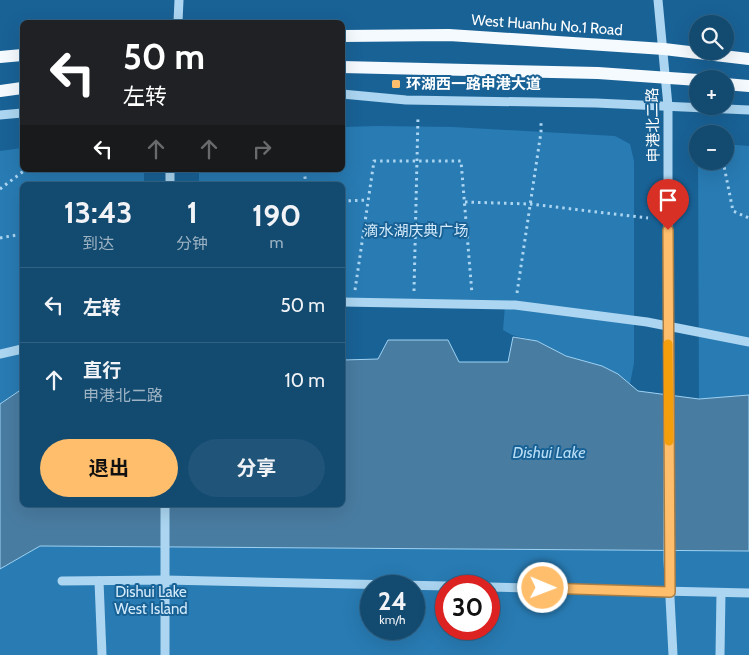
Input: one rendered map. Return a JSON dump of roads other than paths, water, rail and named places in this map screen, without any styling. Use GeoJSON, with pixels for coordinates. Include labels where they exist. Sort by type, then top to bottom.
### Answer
{"type":"FeatureCollection","features":[{"type":"Feature","properties":{"kind":"main road","name":"West Huanhu No.1 Road"},"geometry":{"type":"LineString","coordinates":[[345,36],[449,35],[664,49],[749,59]]}},
{"type":"Feature","properties":{"kind":"main road"},"geometry":{"type":"LineString","coordinates":[[0,57],[20,55]]}},
{"type":"Feature","properties":{"kind":"main road"},"geometry":{"type":"LineString","coordinates":[[345,68],[666,76],[689,79]]}},
{"type":"Feature","properties":{"kind":"main road"},"geometry":{"type":"LineString","coordinates":[[734,85],[749,86]]}},
{"type":"Feature","properties":{"kind":"main road"},"geometry":{"type":"LineString","coordinates":[[0,91],[20,88]]}},
{"type":"Feature","properties":{"kind":"street"},"geometry":{"type":"LineString","coordinates":[[178,20],[179,0]]}},
{"type":"Feature","properties":{"kind":"street","name":"申港北二路"},"geometry":{"type":"LineString","coordinates":[[658,0],[668,106],[668,560],[673,655]]}},
{"type":"Feature","properties":{"kind":"street"},"geometry":{"type":"LineString","coordinates":[[345,94],[406,100],[668,106],[749,110]]}},
{"type":"Feature","properties":{"kind":"street"},"geometry":{"type":"LineString","coordinates":[[0,115],[20,113]]}},
{"type":"Feature","properties":{"kind":"street"},"geometry":{"type":"LineString","coordinates":[[345,302],[515,305],[667,326],[749,342]]}},
{"type":"Feature","properties":{"kind":"street"},"geometry":{"type":"LineString","coordinates":[[0,354],[20,349]]}},
{"type":"Feature","properties":{"kind":"street"},"geometry":{"type":"LineString","coordinates":[[165,655],[166,507]]}},
{"type":"Feature","properties":{"kind":"street"},"geometry":{"type":"LineString","coordinates":[[62,581],[165,580],[435,586]]}},
{"type":"Feature","properties":{"kind":"street"},"geometry":{"type":"LineString","coordinates":[[100,581],[102,655]]}},
{"type":"Feature","properties":{"kind":"street"},"geometry":{"type":"LineString","coordinates":[[500,587],[749,593]]}},
{"type":"Feature","properties":{"kind":"street"},"geometry":{"type":"LineString","coordinates":[[720,655],[721,593]]}},
{"type":"Feature","properties":{"kind":"water","name":"Dishui Lake"},"geometry":{"type":"Polygon","coordinates":[[[513,337],[537,341],[566,356],[602,366],[618,374],[638,391],[699,399],[749,395],[749,551],[40,546],[0,569],[0,404],[20,390],[20,507],[345,507],[345,360],[378,359],[388,340],[448,340],[459,362],[508,362],[513,337]]]}},
{"type":"Feature","properties":{"kind":"place","name":"环湖西一路申港大道"},"geometry":{"type":"Point","coordinates":[396,84]}},
{"type":"Feature","properties":{"kind":"park label","name":"滴水湖庆典广场"},"geometry":{"type":"Point","coordinates":[416,231]}},
{"type":"Feature","properties":{"kind":"park label","name":"Dishui Lake West Island"},"geometry":{"type":"Point","coordinates":[151,600]}}]}
